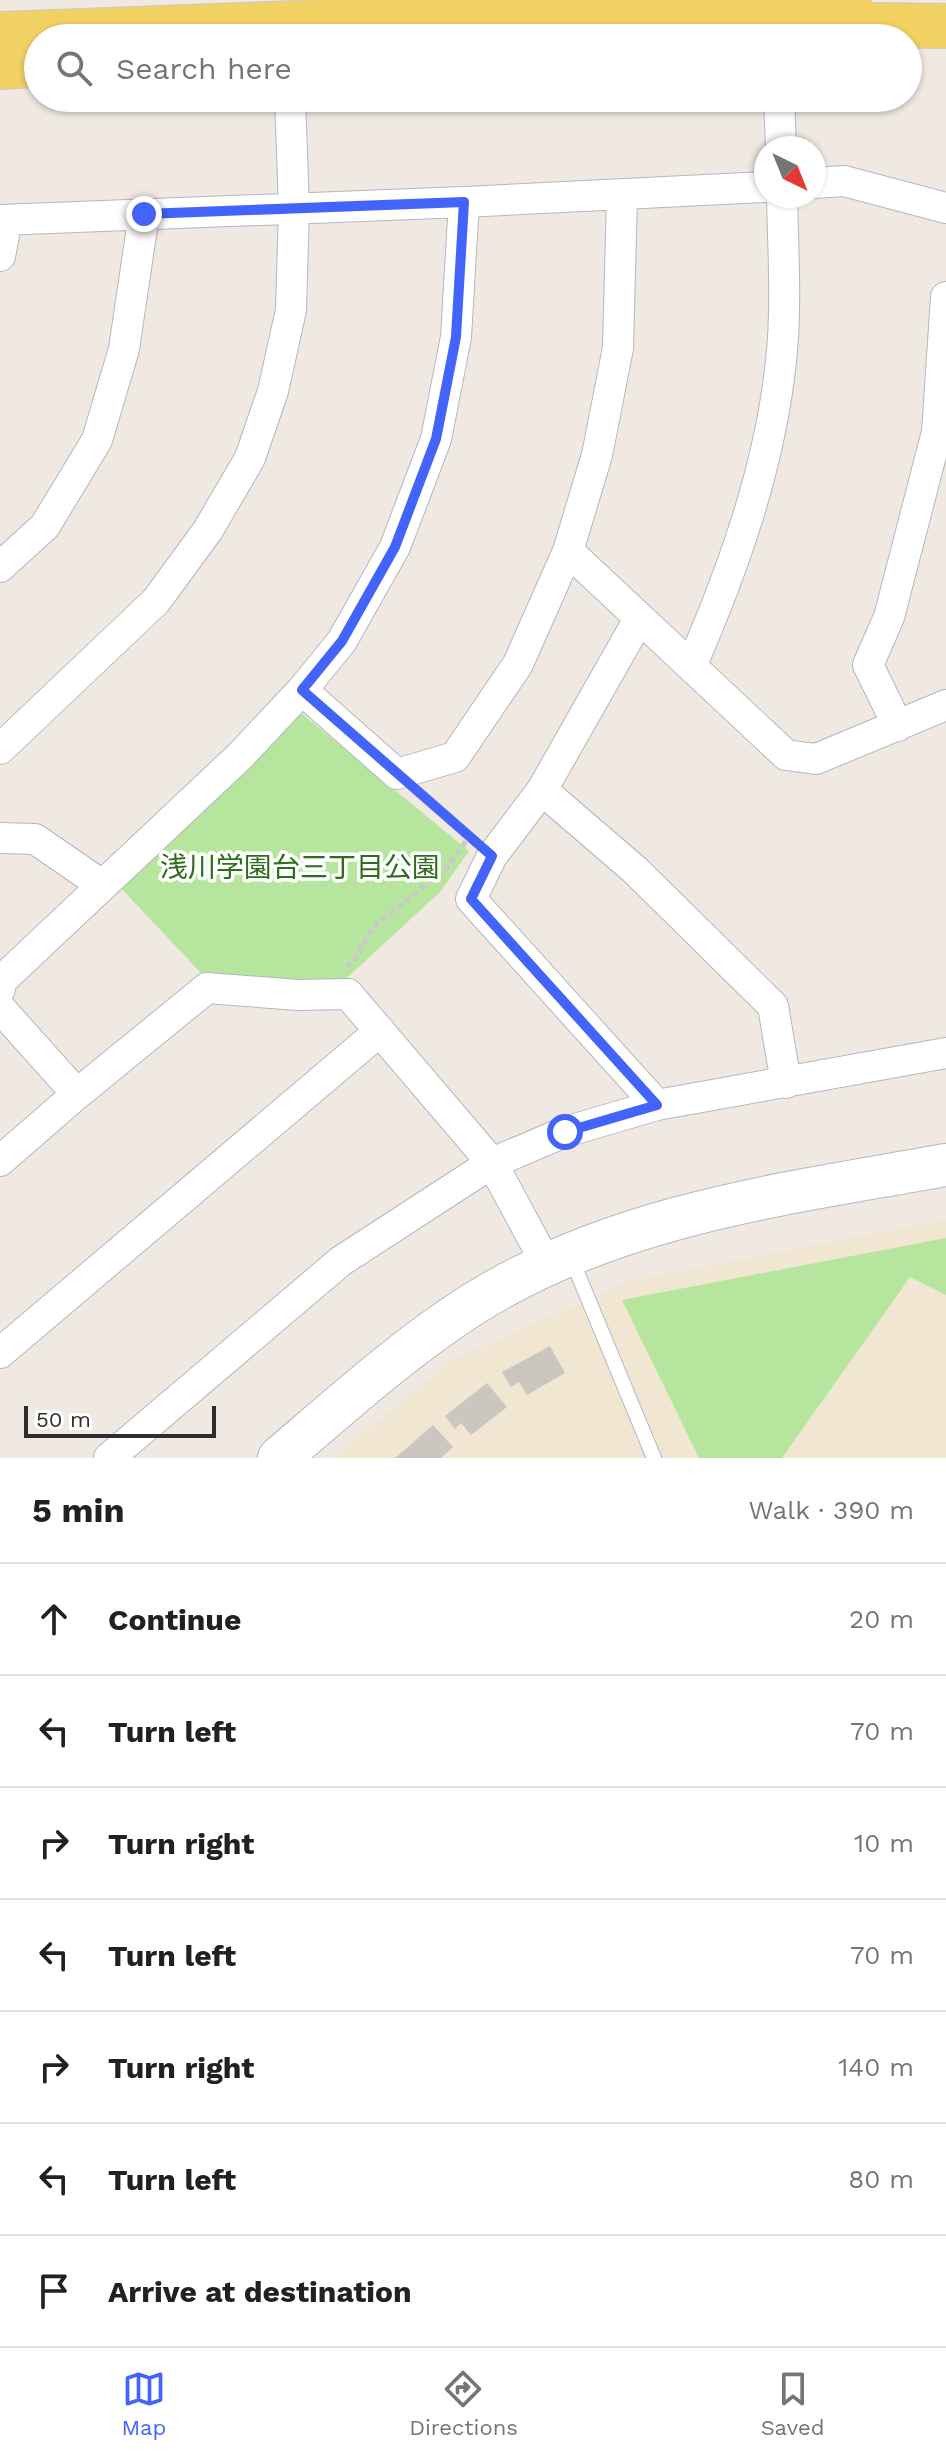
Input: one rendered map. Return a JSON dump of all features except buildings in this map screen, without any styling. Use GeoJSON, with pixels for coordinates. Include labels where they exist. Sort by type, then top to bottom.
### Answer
{"type":"FeatureCollection","features":[{"type":"Feature","properties":{"kind":"main road"},"geometry":{"type":"LineString","coordinates":[[783,24],[849,0]]}},
{"type":"Feature","properties":{"kind":"main road"},"geometry":{"type":"LineString","coordinates":[[204,24],[285,20],[613,24]]}},
{"type":"Feature","properties":{"kind":"main road"},"geometry":{"type":"LineString","coordinates":[[922,26],[946,26]]}},
{"type":"Feature","properties":{"kind":"main road"},"geometry":{"type":"LineString","coordinates":[[0,34],[24,33]]}},
{"type":"Feature","properties":{"kind":"main road"},"geometry":{"type":"LineString","coordinates":[[0,67],[24,66]]}},
{"type":"Feature","properties":{"kind":"street"},"geometry":{"type":"LineString","coordinates":[[0,749],[156,601],[208,530],[250,458],[273,391],[291,310],[294,208],[291,112]]}},
{"type":"Feature","properties":{"kind":"street"},"geometry":{"type":"LineString","coordinates":[[780,112],[781,136]]}},
{"type":"Feature","properties":{"kind":"street"},"geometry":{"type":"LineString","coordinates":[[826,182],[844,181],[946,208]]}},
{"type":"Feature","properties":{"kind":"street"},"geometry":{"type":"LineString","coordinates":[[0,256],[4,220],[754,188]]}},
{"type":"Feature","properties":{"kind":"street"},"geometry":{"type":"LineString","coordinates":[[302,690],[397,774],[455,757],[518,664],[568,551],[597,455],[618,348],[622,195]]}},
{"type":"Feature","properties":{"kind":"street"},"geometry":{"type":"LineString","coordinates":[[0,989],[1,981],[241,755],[302,690],[342,641],[395,547],[436,439],[456,337],[464,202]]}},
{"type":"Feature","properties":{"kind":"street"},"geometry":{"type":"LineString","coordinates":[[692,664],[724,591],[748,516],[771,426],[781,359],[782,208]]}},
{"type":"Feature","properties":{"kind":"street"},"geometry":{"type":"LineString","coordinates":[[0,567],[45,526],[97,440],[124,349],[144,214]]}},
{"type":"Feature","properties":{"kind":"street"},"geometry":{"type":"LineString","coordinates":[[898,726],[868,665],[889,617],[937,432],[946,297]]}},
{"type":"Feature","properties":{"kind":"street"},"geometry":{"type":"LineString","coordinates":[[568,551],[786,755],[816,759],[946,705]]}},
{"type":"Feature","properties":{"kind":"street"},"geometry":{"type":"LineString","coordinates":[[639,619],[542,790],[481,846],[471,899],[657,1105]]}},
{"type":"Feature","properties":{"kind":"street"},"geometry":{"type":"LineString","coordinates":[[542,790],[635,870],[773,1006],[786,1083]]}},
{"type":"Feature","properties":{"kind":"street"},"geometry":{"type":"LineString","coordinates":[[0,838],[35,839],[102,885]]}},
{"type":"Feature","properties":{"kind":"street"},"geometry":{"type":"LineString","coordinates":[[0,1161],[207,988],[298,995],[348,994],[492,1163],[559,1260]]}},
{"type":"Feature","properties":{"kind":"street"},"geometry":{"type":"LineString","coordinates":[[0,1008],[77,1094]]}},
{"type":"Feature","properties":{"kind":"street"},"geometry":{"type":"LineString","coordinates":[[0,1353],[380,1031]]}},
{"type":"Feature","properties":{"kind":"street"},"geometry":{"type":"LineString","coordinates":[[109,1458],[341,1261],[492,1163],[565,1132],[657,1105],[946,1053]]}},
{"type":"Feature","properties":{"kind":"street"},"geometry":{"type":"LineString","coordinates":[[279,1458],[408,1350],[472,1305],[559,1260],[646,1227],[729,1204],[946,1165]]}},
{"type":"Feature","properties":{"kind":"lane"},"geometry":{"type":"LineString","coordinates":[[559,1260],[654,1458]]}},
{"type":"Feature","properties":{"kind":"path"},"geometry":{"type":"LineString","coordinates":[[337,967],[352,964],[373,927],[447,868],[481,846],[397,774]]}},
{"type":"Feature","properties":{"kind":"shaded area"},"geometry":{"type":"Polygon","coordinates":[[[946,1220],[946,1458],[334,1458],[449,1362],[629,1281],[946,1220]]]}},
{"type":"Feature","properties":{"kind":"green space","name":"浅川学園台三丁目公園"},"geometry":{"type":"Polygon","coordinates":[[[301,713],[469,851],[440,892],[338,986],[201,973],[117,884],[301,713]]]}},
{"type":"Feature","properties":{"kind":"green space"},"geometry":{"type":"Polygon","coordinates":[[[946,1238],[946,1295],[910,1277],[782,1458],[699,1458],[622,1300],[946,1238]]]}},
{"type":"Feature","properties":{"kind":"route"},"geometry":{"type":"LineString","coordinates":[[144,214],[464,202],[456,337],[436,439],[395,547],[342,641],[302,690],[492,856],[471,899],[657,1105],[565,1132]]}}]}
